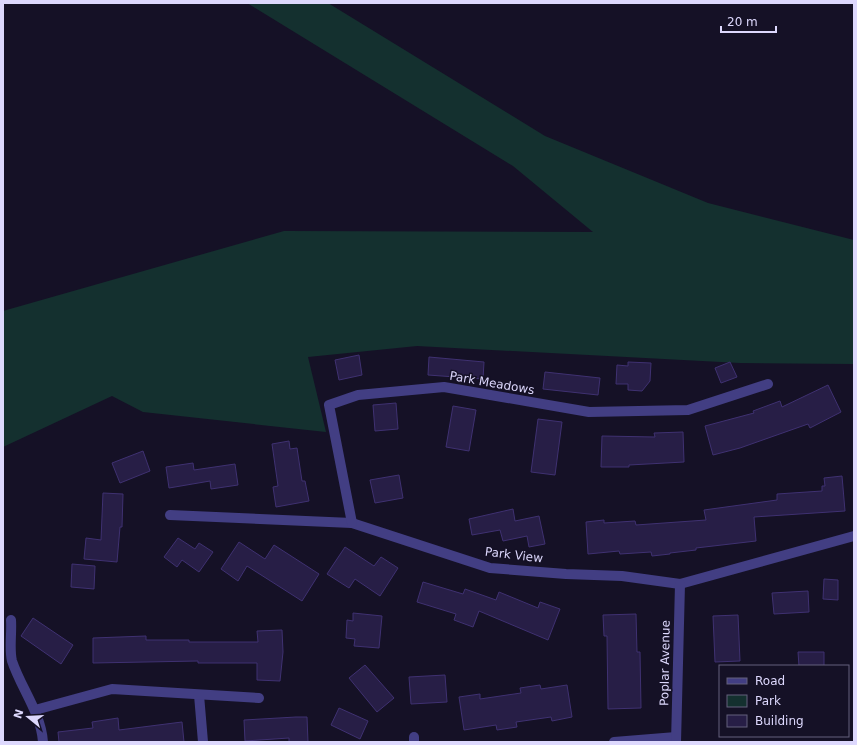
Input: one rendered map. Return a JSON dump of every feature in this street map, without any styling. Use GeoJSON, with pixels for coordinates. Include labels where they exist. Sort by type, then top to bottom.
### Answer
{"type":"FeatureCollection","features":[{"type":"Feature","properties":{"kind":"street","name":"Park Meadows"},"geometry":{"type":"LineString","coordinates":[[352,523],[329,405],[358,394],[444,387],[589,412],[672,411],[688,410],[768,384]]}},
{"type":"Feature","properties":{"kind":"street","name":"Park View"},"geometry":{"type":"LineString","coordinates":[[170,515],[352,523],[490,568],[566,574],[622,576],[680,584],[854,536]]}},
{"type":"Feature","properties":{"kind":"street","name":"Poplar Avenue"},"geometry":{"type":"LineString","coordinates":[[676,740],[680,584]]}},
{"type":"Feature","properties":{"kind":"street"},"geometry":{"type":"LineString","coordinates":[[11,620],[12,660],[43,732],[44,742]]}},
{"type":"Feature","properties":{"kind":"street"},"geometry":{"type":"LineString","coordinates":[[34,710],[112,689],[259,698]]}},
{"type":"Feature","properties":{"kind":"street"},"geometry":{"type":"LineString","coordinates":[[199,695],[202,742]]}},
{"type":"Feature","properties":{"kind":"street"},"geometry":{"type":"LineString","coordinates":[[614,742],[676,740]]}},
{"type":"Feature","properties":{"kind":"green space"},"geometry":{"type":"Polygon","coordinates":[[[247,3],[328,3],[545,136],[708,203],[854,240],[854,364],[740,363],[417,346],[308,357],[326,432],[143,412],[112,396],[3,447],[3,311],[284,231],[593,232],[513,166],[247,3]]]}},
{"type":"Feature","properties":{"kind":"building"},"geometry":{"type":"Polygon","coordinates":[[[359,355],[362,375],[339,380],[335,360],[359,355]]]}},
{"type":"Feature","properties":{"kind":"building"},"geometry":{"type":"Polygon","coordinates":[[[429,357],[484,362],[483,379],[428,375],[429,357]]]}},
{"type":"Feature","properties":{"kind":"building"},"geometry":{"type":"Polygon","coordinates":[[[628,362],[651,363],[650,381],[642,391],[628,390],[628,384],[616,384],[617,365],[628,366],[628,362]]]}},
{"type":"Feature","properties":{"kind":"building"},"geometry":{"type":"Polygon","coordinates":[[[730,362],[737,377],[721,383],[715,368],[730,362]]]}},
{"type":"Feature","properties":{"kind":"building"},"geometry":{"type":"Polygon","coordinates":[[[545,372],[600,378],[598,395],[543,389],[545,372]]]}},
{"type":"Feature","properties":{"kind":"building"},"geometry":{"type":"Polygon","coordinates":[[[828,385],[841,412],[810,428],[808,424],[740,448],[713,455],[705,426],[754,413],[753,411],[780,401],[782,407],[828,385]]]}},
{"type":"Feature","properties":{"kind":"building"},"geometry":{"type":"Polygon","coordinates":[[[396,403],[398,429],[375,431],[373,405],[396,403]]]}},
{"type":"Feature","properties":{"kind":"building"},"geometry":{"type":"Polygon","coordinates":[[[453,406],[476,410],[469,451],[446,447],[453,406]]]}},
{"type":"Feature","properties":{"kind":"building"},"geometry":{"type":"Polygon","coordinates":[[[538,419],[562,422],[555,475],[531,472],[538,419]]]}},
{"type":"Feature","properties":{"kind":"building"},"geometry":{"type":"Polygon","coordinates":[[[683,432],[684,462],[629,465],[629,467],[601,467],[602,436],[655,437],[654,433],[683,432]]]}},
{"type":"Feature","properties":{"kind":"building"},"geometry":{"type":"Polygon","coordinates":[[[289,441],[290,449],[297,448],[302,481],[305,481],[309,501],[276,507],[273,487],[278,486],[272,444],[289,441]]]}},
{"type":"Feature","properties":{"kind":"building"},"geometry":{"type":"Polygon","coordinates":[[[143,451],[150,471],[120,483],[112,463],[143,451]]]}},
{"type":"Feature","properties":{"kind":"building"},"geometry":{"type":"Polygon","coordinates":[[[193,463],[194,470],[235,464],[238,485],[211,489],[210,481],[169,488],[166,467],[193,463]]]}},
{"type":"Feature","properties":{"kind":"building"},"geometry":{"type":"Polygon","coordinates":[[[399,475],[403,498],[375,503],[370,480],[399,475]]]}},
{"type":"Feature","properties":{"kind":"building"},"geometry":{"type":"Polygon","coordinates":[[[842,476],[845,511],[754,517],[756,541],[696,548],[696,550],[652,556],[651,552],[620,554],[619,551],[588,554],[586,522],[604,520],[604,523],[635,521],[636,525],[706,520],[704,510],[777,500],[777,494],[822,491],[822,486],[825,486],[824,478],[842,476]]]}},
{"type":"Feature","properties":{"kind":"building"},"geometry":{"type":"Polygon","coordinates":[[[103,493],[123,494],[122,527],[120,527],[117,562],[84,559],[86,538],[101,540],[103,493]]]}},
{"type":"Feature","properties":{"kind":"building"},"geometry":{"type":"Polygon","coordinates":[[[513,509],[515,521],[539,516],[545,544],[529,547],[527,536],[503,541],[500,530],[472,535],[469,519],[513,509]]]}},
{"type":"Feature","properties":{"kind":"building"},"geometry":{"type":"Polygon","coordinates":[[[178,538],[195,549],[199,543],[213,552],[199,572],[182,560],[177,567],[164,557],[178,538]]]}},
{"type":"Feature","properties":{"kind":"building"},"geometry":{"type":"Polygon","coordinates":[[[239,542],[265,559],[274,545],[319,574],[302,601],[247,566],[238,581],[221,569],[239,542]]]}},
{"type":"Feature","properties":{"kind":"building"},"geometry":{"type":"Polygon","coordinates":[[[345,547],[374,566],[381,557],[398,568],[380,596],[355,579],[349,588],[327,574],[345,547]]]}},
{"type":"Feature","properties":{"kind":"building"},"geometry":{"type":"Polygon","coordinates":[[[72,564],[95,566],[94,589],[71,587],[72,564]]]}},
{"type":"Feature","properties":{"kind":"building"},"geometry":{"type":"Polygon","coordinates":[[[824,579],[838,580],[838,600],[823,599],[824,579]]]}},
{"type":"Feature","properties":{"kind":"building"},"geometry":{"type":"Polygon","coordinates":[[[423,582],[463,594],[465,589],[496,600],[499,592],[538,608],[540,602],[560,609],[548,640],[479,611],[473,627],[454,620],[456,614],[417,602],[423,582]]]}},
{"type":"Feature","properties":{"kind":"building"},"geometry":{"type":"Polygon","coordinates":[[[808,591],[809,612],[774,614],[772,593],[808,591]]]}},
{"type":"Feature","properties":{"kind":"building"},"geometry":{"type":"Polygon","coordinates":[[[353,613],[382,616],[379,648],[354,646],[355,639],[346,638],[347,620],[353,621],[353,613]]]}},
{"type":"Feature","properties":{"kind":"building"},"geometry":{"type":"Polygon","coordinates":[[[636,614],[637,652],[640,652],[641,708],[608,709],[607,636],[604,636],[603,615],[636,614]]]}},
{"type":"Feature","properties":{"kind":"building"},"geometry":{"type":"Polygon","coordinates":[[[738,615],[740,661],[715,662],[713,616],[738,615]]]}},
{"type":"Feature","properties":{"kind":"building"},"geometry":{"type":"Polygon","coordinates":[[[33,618],[73,645],[61,664],[21,636],[33,618]]]}},
{"type":"Feature","properties":{"kind":"building"},"geometry":{"type":"Polygon","coordinates":[[[282,630],[283,652],[280,681],[257,680],[257,663],[198,663],[198,661],[93,663],[93,638],[146,636],[146,640],[189,640],[189,642],[258,642],[257,631],[282,630]]]}},
{"type":"Feature","properties":{"kind":"building"},"geometry":{"type":"Polygon","coordinates":[[[798,652],[824,652],[824,665],[799,665],[798,652]]]}},
{"type":"Feature","properties":{"kind":"building"},"geometry":{"type":"Polygon","coordinates":[[[365,665],[394,698],[377,712],[349,678],[365,665]]]}},
{"type":"Feature","properties":{"kind":"building"},"geometry":{"type":"Polygon","coordinates":[[[445,675],[447,702],[411,704],[409,677],[445,675]]]}},
{"type":"Feature","properties":{"kind":"building"},"geometry":{"type":"Polygon","coordinates":[[[540,685],[541,689],[567,685],[572,717],[552,721],[551,717],[516,722],[517,727],[497,730],[496,725],[464,730],[459,697],[480,694],[480,699],[521,693],[520,688],[540,685]]]}},
{"type":"Feature","properties":{"kind":"building"},"geometry":{"type":"Polygon","coordinates":[[[339,708],[368,721],[360,739],[331,725],[339,708]]]}},
{"type":"Feature","properties":{"kind":"building"},"geometry":{"type":"Polygon","coordinates":[[[307,717],[308,742],[289,742],[289,738],[245,741],[244,720],[307,717]]]}},
{"type":"Feature","properties":{"kind":"building"},"geometry":{"type":"Polygon","coordinates":[[[118,718],[119,730],[182,722],[184,742],[59,742],[58,732],[93,728],[92,722],[118,718]]]}}]}
